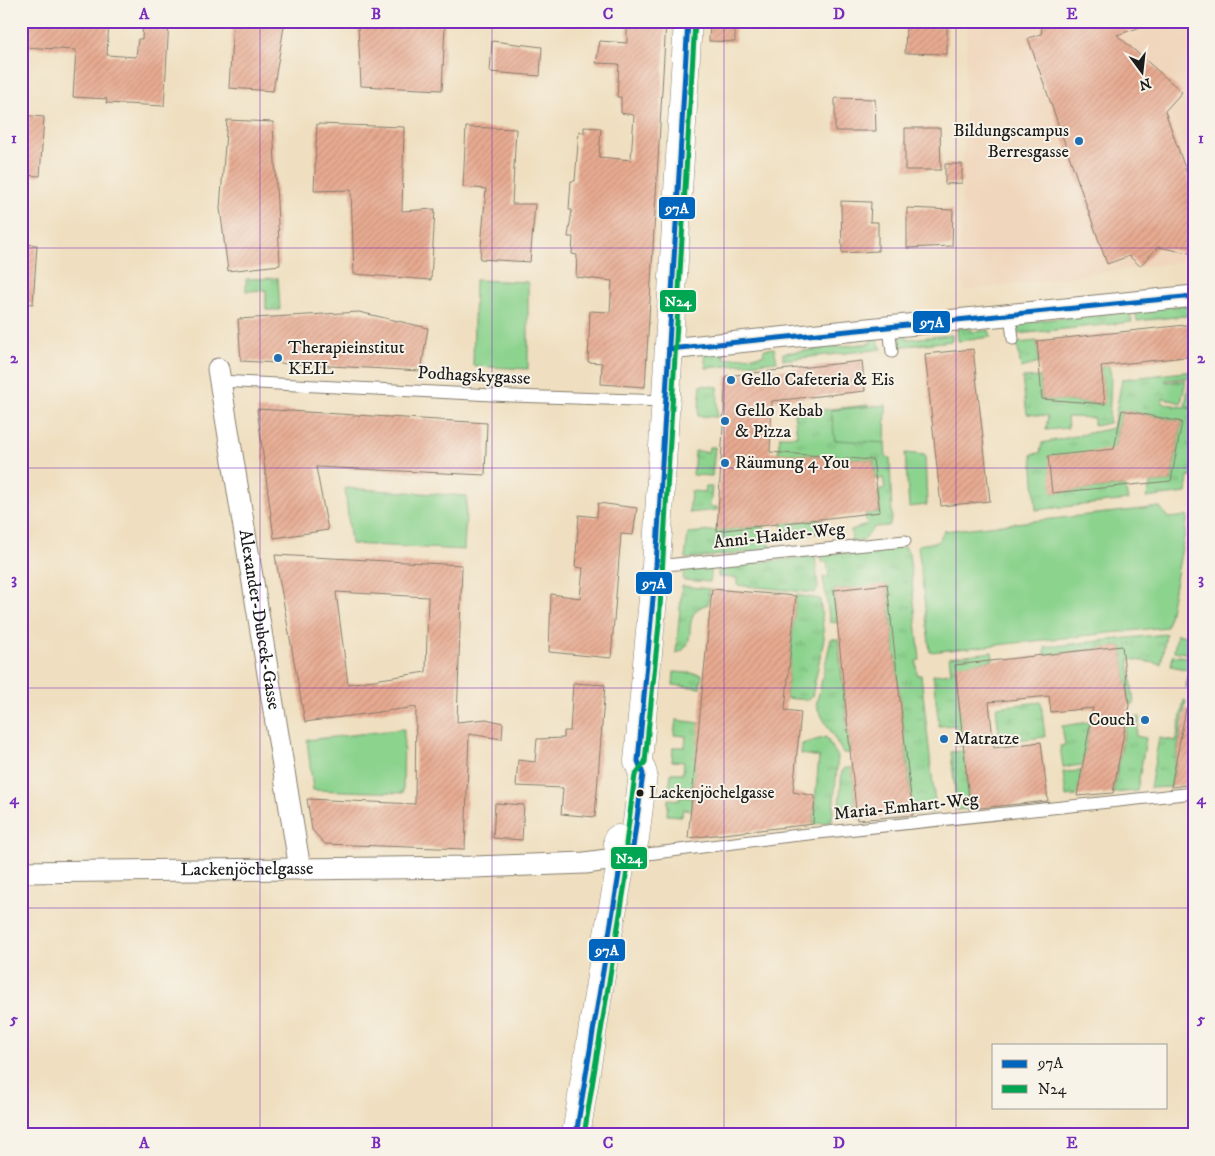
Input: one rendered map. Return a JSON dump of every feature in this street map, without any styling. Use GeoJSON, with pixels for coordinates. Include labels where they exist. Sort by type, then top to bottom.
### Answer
{"type":"FeatureCollection","features":[{"type":"Feature","properties":{"kind":"street"},"geometry":{"type":"LineString","coordinates":[[576,1135],[604,951],[622,857],[618,845],[628,771],[638,761],[656,566],[688,21]]}},
{"type":"Feature","properties":{"kind":"street"},"geometry":{"type":"LineString","coordinates":[[669,349],[1194,296]]}},
{"type":"Feature","properties":{"kind":"street","name":"Alexander-Dubcek-Gasse"},"geometry":{"type":"LineString","coordinates":[[219,375],[300,869]]}},
{"type":"Feature","properties":{"kind":"street","name":"Lackenjöchelgasse"},"geometry":{"type":"LineString","coordinates":[[21,872],[474,867],[585,863],[622,857]]}},
{"type":"Feature","properties":{"kind":"lane"},"geometry":{"type":"LineString","coordinates":[[1010,314],[1013,339]]}},
{"type":"Feature","properties":{"kind":"lane"},"geometry":{"type":"LineString","coordinates":[[889,327],[892,352]]}},
{"type":"Feature","properties":{"kind":"lane","name":"Podhagskygasse"},"geometry":{"type":"LineString","coordinates":[[219,375],[531,396],[666,401]]}},
{"type":"Feature","properties":{"kind":"lane","name":"Anni-Haider-Weg"},"geometry":{"type":"LineString","coordinates":[[656,566],[905,540]]}},
{"type":"Feature","properties":{"kind":"lane","name":"Maria-Emhart-Weg"},"geometry":{"type":"LineString","coordinates":[[622,857],[781,837],[1194,793]]}},
{"type":"Feature","properties":{"kind":"shaded area","name":"Bildungscampus Berresgasse"},"geometry":{"type":"Polygon","coordinates":[[[967,21],[1194,21],[1194,260],[964,291],[960,266],[967,21]]]}},
{"type":"Feature","properties":{"kind":"green space"},"geometry":{"type":"Polygon","coordinates":[[[278,278],[280,310],[266,310],[266,290],[246,291],[246,279],[278,278]]]}},
{"type":"Feature","properties":{"kind":"green space"},"geometry":{"type":"Polygon","coordinates":[[[475,280],[528,282],[528,369],[473,366],[475,280]]]}},
{"type":"Feature","properties":{"kind":"green space"},"geometry":{"type":"Polygon","coordinates":[[[1194,304],[1194,315],[1137,321],[1135,310],[1194,304]]]}},
{"type":"Feature","properties":{"kind":"green space"},"geometry":{"type":"Polygon","coordinates":[[[1130,310],[1132,322],[1018,334],[1016,323],[1130,310]]]}},
{"type":"Feature","properties":{"kind":"green space"},"geometry":{"type":"Polygon","coordinates":[[[957,328],[971,328],[971,332],[989,330],[991,337],[958,341],[957,328]]]}},
{"type":"Feature","properties":{"kind":"green space"},"geometry":{"type":"Polygon","coordinates":[[[906,335],[907,339],[952,335],[952,341],[897,347],[899,336],[906,335]]]}},
{"type":"Feature","properties":{"kind":"green space"},"geometry":{"type":"Polygon","coordinates":[[[875,337],[882,349],[783,360],[783,353],[822,349],[823,343],[835,343],[836,347],[871,343],[871,339],[875,337]]]}},
{"type":"Feature","properties":{"kind":"green space"},"geometry":{"type":"Polygon","coordinates":[[[1037,341],[1039,363],[1021,368],[1017,343],[1037,341]]]}},
{"type":"Feature","properties":{"kind":"green space"},"geometry":{"type":"Polygon","coordinates":[[[774,348],[777,361],[706,368],[704,353],[724,353],[725,359],[763,355],[764,349],[774,348]]]}},
{"type":"Feature","properties":{"kind":"green space"},"geometry":{"type":"Polygon","coordinates":[[[1109,366],[1111,377],[1109,423],[1094,426],[1094,418],[1067,417],[1068,428],[1046,430],[1048,416],[1027,414],[1022,378],[1040,377],[1042,399],[1104,404],[1101,367],[1109,366]]]}},
{"type":"Feature","properties":{"kind":"green space"},"geometry":{"type":"Polygon","coordinates":[[[1194,371],[1194,377],[1166,380],[1166,382],[1186,380],[1181,403],[1163,398],[1162,403],[1194,409],[1194,477],[1188,477],[1186,493],[1146,498],[1151,483],[1171,481],[1182,421],[1122,410],[1114,449],[1052,493],[1125,486],[1128,500],[1036,510],[1032,454],[1040,453],[1042,443],[1113,428],[1122,379],[1194,371]]]}},
{"type":"Feature","properties":{"kind":"green space"},"geometry":{"type":"Polygon","coordinates":[[[1190,377],[1194,377],[1194,408],[1185,407],[1190,377]]]}},
{"type":"Feature","properties":{"kind":"green space"},"geometry":{"type":"Polygon","coordinates":[[[701,385],[718,387],[717,417],[698,416],[701,385]]]}},
{"type":"Feature","properties":{"kind":"green space"},"geometry":{"type":"Polygon","coordinates":[[[868,405],[872,442],[885,443],[886,457],[890,458],[892,518],[889,526],[874,527],[863,541],[852,542],[851,530],[867,525],[865,514],[880,512],[878,492],[885,488],[883,478],[876,480],[873,460],[778,453],[780,436],[797,436],[794,413],[868,405]]]}},
{"type":"Feature","properties":{"kind":"green space"},"geometry":{"type":"Polygon","coordinates":[[[886,405],[885,443],[835,440],[831,410],[886,405]]]}},
{"type":"Feature","properties":{"kind":"green space"},"geometry":{"type":"Polygon","coordinates":[[[709,447],[715,447],[712,476],[693,475],[695,451],[708,452],[709,447]]]}},
{"type":"Feature","properties":{"kind":"green space"},"geometry":{"type":"Polygon","coordinates":[[[905,453],[925,455],[927,505],[909,507],[905,453]]]}},
{"type":"Feature","properties":{"kind":"green space"},"geometry":{"type":"Polygon","coordinates":[[[706,487],[712,487],[710,507],[717,507],[717,510],[689,513],[691,491],[705,492],[706,487]]]}},
{"type":"Feature","properties":{"kind":"green space"},"geometry":{"type":"Polygon","coordinates":[[[345,488],[467,496],[464,550],[351,544],[345,488]]]}},
{"type":"Feature","properties":{"kind":"green space"},"geometry":{"type":"Polygon","coordinates":[[[1160,507],[1168,518],[1188,516],[1167,627],[930,652],[918,545],[938,542],[944,531],[1160,507]]]}},
{"type":"Feature","properties":{"kind":"green space"},"geometry":{"type":"Polygon","coordinates":[[[823,519],[824,532],[784,537],[782,523],[823,519]]]}},
{"type":"Feature","properties":{"kind":"green space"},"geometry":{"type":"Polygon","coordinates":[[[764,526],[765,540],[770,539],[771,550],[685,559],[688,533],[764,526]]]}},
{"type":"Feature","properties":{"kind":"green space"},"geometry":{"type":"Polygon","coordinates":[[[904,547],[909,553],[920,660],[916,661],[917,675],[921,675],[936,812],[913,814],[887,585],[834,590],[837,623],[830,622],[823,577],[829,577],[827,562],[822,562],[821,555],[904,547]]]}},
{"type":"Feature","properties":{"kind":"green space"},"geometry":{"type":"Polygon","coordinates":[[[1192,553],[1194,553],[1194,597],[1184,595],[1192,553]]]}},
{"type":"Feature","properties":{"kind":"green space"},"geometry":{"type":"Polygon","coordinates":[[[815,556],[818,588],[815,593],[737,585],[737,578],[718,577],[718,567],[815,556]]]}},
{"type":"Feature","properties":{"kind":"green space"},"geometry":{"type":"Polygon","coordinates":[[[712,567],[710,582],[683,580],[684,570],[712,567]]]}},
{"type":"Feature","properties":{"kind":"green space"},"geometry":{"type":"Polygon","coordinates":[[[682,586],[710,589],[708,604],[699,608],[691,621],[688,644],[684,649],[676,653],[682,586]]]}},
{"type":"Feature","properties":{"kind":"green space"},"geometry":{"type":"Polygon","coordinates":[[[796,595],[820,599],[824,638],[812,696],[808,700],[786,698],[796,595]]]}},
{"type":"Feature","properties":{"kind":"green space"},"geometry":{"type":"Polygon","coordinates":[[[1166,634],[1161,664],[1129,659],[1134,704],[1129,704],[1122,646],[1045,655],[1045,647],[1166,634]]]}},
{"type":"Feature","properties":{"kind":"green space"},"geometry":{"type":"Polygon","coordinates":[[[1177,634],[1194,638],[1194,655],[1174,651],[1177,634]]]}},
{"type":"Feature","properties":{"kind":"green space"},"geometry":{"type":"Polygon","coordinates":[[[831,639],[838,639],[850,753],[843,753],[816,706],[831,639]]]}},
{"type":"Feature","properties":{"kind":"green space"},"geometry":{"type":"Polygon","coordinates":[[[992,652],[993,660],[955,666],[964,746],[958,746],[956,725],[939,726],[933,675],[951,673],[949,657],[992,652]]]}},
{"type":"Feature","properties":{"kind":"green space"},"geometry":{"type":"Polygon","coordinates":[[[1173,655],[1192,658],[1194,667],[1190,687],[1186,687],[1189,670],[1171,666],[1173,655]]]}},
{"type":"Feature","properties":{"kind":"green space"},"geometry":{"type":"Polygon","coordinates":[[[674,672],[702,674],[700,688],[673,685],[674,672]]]}},
{"type":"Feature","properties":{"kind":"green space"},"geometry":{"type":"Polygon","coordinates":[[[1184,700],[1186,701],[1171,787],[1150,788],[1159,738],[1176,741],[1184,700]]]}},
{"type":"Feature","properties":{"kind":"green space"},"geometry":{"type":"Polygon","coordinates":[[[1041,702],[1045,737],[1000,742],[996,707],[1041,702]]]}},
{"type":"Feature","properties":{"kind":"green space"},"geometry":{"type":"Polygon","coordinates":[[[1140,717],[1136,736],[1146,738],[1137,791],[1113,793],[1127,718],[1140,717]]]}},
{"type":"Feature","properties":{"kind":"green space"},"geometry":{"type":"Polygon","coordinates":[[[676,720],[700,723],[693,787],[688,787],[688,792],[669,791],[671,773],[683,773],[684,762],[672,761],[673,747],[685,747],[686,736],[674,735],[676,720]]]}},
{"type":"Feature","properties":{"kind":"green space"},"geometry":{"type":"Polygon","coordinates":[[[1090,722],[1083,765],[1063,767],[1060,746],[1065,745],[1062,726],[1090,722]]]}},
{"type":"Feature","properties":{"kind":"green space"},"geometry":{"type":"Polygon","coordinates":[[[404,729],[403,793],[313,790],[307,740],[404,729]]]}},
{"type":"Feature","properties":{"kind":"green space"},"geometry":{"type":"Polygon","coordinates":[[[826,737],[838,757],[832,822],[813,824],[819,757],[801,754],[802,744],[826,737]]]}},
{"type":"Feature","properties":{"kind":"green space"},"geometry":{"type":"Polygon","coordinates":[[[964,751],[970,809],[957,810],[951,752],[964,751]]]}},
{"type":"Feature","properties":{"kind":"green space"},"geometry":{"type":"Polygon","coordinates":[[[845,768],[852,768],[856,808],[841,809],[839,806],[842,772],[845,768]]]}},
{"type":"Feature","properties":{"kind":"green space"},"geometry":{"type":"Polygon","coordinates":[[[1082,771],[1077,796],[1066,797],[1063,772],[1082,771]]]}},
{"type":"Feature","properties":{"kind":"green space"},"geometry":{"type":"Polygon","coordinates":[[[680,797],[692,798],[691,810],[683,809],[682,816],[667,815],[668,799],[680,800],[680,797]]]}},
{"type":"Feature","properties":{"kind":"building"},"geometry":{"type":"Polygon","coordinates":[[[21,21],[109,21],[107,55],[136,57],[138,39],[142,39],[143,21],[169,21],[164,106],[106,103],[107,99],[73,97],[76,50],[21,47],[21,21]]]}},
{"type":"Feature","properties":{"kind":"building"},"geometry":{"type":"Polygon","coordinates":[[[233,21],[285,21],[273,91],[229,88],[233,21]]]}},
{"type":"Feature","properties":{"kind":"building"},"geometry":{"type":"Polygon","coordinates":[[[627,21],[666,21],[645,387],[601,384],[602,363],[588,362],[590,311],[610,312],[612,281],[576,277],[577,255],[572,254],[573,237],[568,237],[572,210],[569,210],[571,181],[575,181],[579,131],[584,133],[584,127],[601,128],[599,157],[631,160],[634,115],[621,113],[621,97],[617,97],[619,64],[596,63],[600,41],[627,43],[627,21]]]}},
{"type":"Feature","properties":{"kind":"building"},"geometry":{"type":"Polygon","coordinates":[[[710,21],[735,21],[735,42],[709,41],[710,21]]]}},
{"type":"Feature","properties":{"kind":"building"},"geometry":{"type":"Polygon","coordinates":[[[1043,21],[1149,21],[1150,24],[1117,35],[1182,92],[1165,111],[1194,194],[1194,254],[1158,247],[1140,266],[1129,256],[1107,264],[1028,38],[1041,34],[1043,21]]]}},
{"type":"Feature","properties":{"kind":"building"},"geometry":{"type":"Polygon","coordinates":[[[445,25],[442,90],[361,86],[358,26],[445,25]]]}},
{"type":"Feature","properties":{"kind":"building"},"geometry":{"type":"Polygon","coordinates":[[[906,27],[947,27],[947,54],[905,53],[906,27]]]}},
{"type":"Feature","properties":{"kind":"building"},"geometry":{"type":"Polygon","coordinates":[[[492,41],[542,47],[540,76],[490,72],[492,41]]]}},
{"type":"Feature","properties":{"kind":"building"},"geometry":{"type":"Polygon","coordinates":[[[835,98],[875,99],[876,131],[835,131],[835,98]]]}},
{"type":"Feature","properties":{"kind":"building"},"geometry":{"type":"Polygon","coordinates":[[[21,115],[44,117],[40,176],[21,175],[21,115]]]}},
{"type":"Feature","properties":{"kind":"building"},"geometry":{"type":"Polygon","coordinates":[[[227,120],[273,122],[280,265],[228,271],[220,208],[227,120]]]}},
{"type":"Feature","properties":{"kind":"building"},"geometry":{"type":"Polygon","coordinates":[[[317,124],[404,127],[402,211],[435,209],[431,280],[354,274],[351,190],[314,191],[317,124]]]}},
{"type":"Feature","properties":{"kind":"building"},"geometry":{"type":"Polygon","coordinates":[[[466,127],[516,129],[512,204],[535,204],[530,262],[480,259],[486,189],[463,187],[466,127]]]}},
{"type":"Feature","properties":{"kind":"building"},"geometry":{"type":"Polygon","coordinates":[[[905,128],[940,128],[941,170],[905,170],[905,128]]]}},
{"type":"Feature","properties":{"kind":"building"},"geometry":{"type":"Polygon","coordinates":[[[945,164],[962,164],[962,183],[945,184],[945,164]]]}},
{"type":"Feature","properties":{"kind":"building"},"geometry":{"type":"Polygon","coordinates":[[[841,201],[871,202],[870,222],[878,222],[878,251],[842,253],[841,201]]]}},
{"type":"Feature","properties":{"kind":"building"},"geometry":{"type":"Polygon","coordinates":[[[907,208],[953,210],[952,246],[907,248],[907,208]]]}},
{"type":"Feature","properties":{"kind":"building"},"geometry":{"type":"Polygon","coordinates":[[[21,244],[37,245],[33,304],[21,303],[21,244]]]}},
{"type":"Feature","properties":{"kind":"building"},"geometry":{"type":"Polygon","coordinates":[[[359,312],[428,328],[421,371],[241,361],[238,319],[359,312]]]}},
{"type":"Feature","properties":{"kind":"building"},"geometry":{"type":"Polygon","coordinates":[[[1194,324],[1194,356],[1101,366],[1105,404],[1042,399],[1037,341],[1194,324]]]}},
{"type":"Feature","properties":{"kind":"building"},"geometry":{"type":"Polygon","coordinates":[[[973,349],[990,501],[941,506],[925,354],[973,349]]]}},
{"type":"Feature","properties":{"kind":"building"},"geometry":{"type":"Polygon","coordinates":[[[862,361],[865,391],[772,401],[770,452],[873,460],[880,512],[717,531],[726,376],[862,361]]]}},
{"type":"Feature","properties":{"kind":"building"},"geometry":{"type":"Polygon","coordinates":[[[257,409],[487,423],[485,475],[316,467],[328,530],[274,538],[257,409]]]}},
{"type":"Feature","properties":{"kind":"building"},"geometry":{"type":"Polygon","coordinates":[[[1122,410],[1182,422],[1171,481],[1052,493],[1048,456],[1114,449],[1122,410]]]}},
{"type":"Feature","properties":{"kind":"building"},"geometry":{"type":"Polygon","coordinates":[[[598,503],[637,508],[633,535],[621,534],[611,658],[549,652],[551,594],[580,598],[583,568],[575,567],[579,515],[597,517],[598,503]]]}},
{"type":"Feature","properties":{"kind":"building"},"geometry":{"type":"Polygon","coordinates":[[[275,555],[462,565],[457,722],[486,719],[503,723],[502,739],[469,734],[465,849],[325,844],[312,830],[307,799],[415,804],[416,707],[305,722],[275,555]],[[336,592],[348,684],[426,672],[428,597],[336,592]]]}},
{"type":"Feature","properties":{"kind":"building"},"geometry":{"type":"Polygon","coordinates":[[[887,584],[913,815],[857,820],[834,590],[887,584]]]}},
{"type":"Feature","properties":{"kind":"building"},"geometry":{"type":"Polygon","coordinates":[[[712,589],[796,596],[785,710],[801,712],[793,792],[815,796],[813,824],[688,838],[712,589]]]}},
{"type":"Feature","properties":{"kind":"building"},"geometry":{"type":"Polygon","coordinates":[[[1122,646],[1129,705],[1113,793],[1077,796],[1093,708],[1051,712],[1049,696],[989,702],[994,748],[1041,742],[1048,801],[970,809],[955,665],[1122,646]]]}},
{"type":"Feature","properties":{"kind":"building"},"geometry":{"type":"Polygon","coordinates":[[[573,683],[605,685],[595,817],[561,814],[563,788],[516,786],[518,760],[535,762],[537,739],[564,738],[564,731],[570,731],[573,683]]]}},
{"type":"Feature","properties":{"kind":"building"},"geometry":{"type":"Polygon","coordinates":[[[1186,709],[1194,709],[1194,784],[1171,787],[1186,709]]]}},
{"type":"Feature","properties":{"kind":"building"},"geometry":{"type":"Polygon","coordinates":[[[495,803],[524,805],[522,840],[493,838],[495,803]]]}},
{"type":"Feature","properties":{"kind":"transit line","name":"97A"},"geometry":{"type":"LineString","coordinates":[[576,1135],[622,856],[633,847],[643,774],[638,761],[656,566],[688,21]]}},
{"type":"Feature","properties":{"kind":"transit line","name":"N24"},"geometry":{"type":"LineString","coordinates":[[584,1135],[629,859],[626,844],[635,775],[645,762],[659,624],[695,21]]}},
{"type":"Feature","properties":{"kind":"transit line","name":"97A"},"geometry":{"type":"LineString","coordinates":[[669,349],[1194,296]]}},
{"type":"Feature","properties":{"kind":"place","name":"Bildungscampus Berresgasse"},"geometry":{"type":"Point","coordinates":[1079,141]}},
{"type":"Feature","properties":{"kind":"place","name":"Therapieinstitut KEIL"},"geometry":{"type":"Point","coordinates":[278,358]}},
{"type":"Feature","properties":{"kind":"place","name":"Gello Cafeteria & Eis"},"geometry":{"type":"Point","coordinates":[731,380]}},
{"type":"Feature","properties":{"kind":"place","name":"Gello Kebab & Pizza"},"geometry":{"type":"Point","coordinates":[725,421]}},
{"type":"Feature","properties":{"kind":"place","name":"Räumung 4 You"},"geometry":{"type":"Point","coordinates":[725,463]}},
{"type":"Feature","properties":{"kind":"place","name":"Couch"},"geometry":{"type":"Point","coordinates":[1145,720]}},
{"type":"Feature","properties":{"kind":"place","name":"Matratze"},"geometry":{"type":"Point","coordinates":[944,739]}},
{"type":"Feature","properties":{"kind":"place","name":"Lackenjöchelgasse"},"geometry":{"type":"Point","coordinates":[640,793]}}]}
